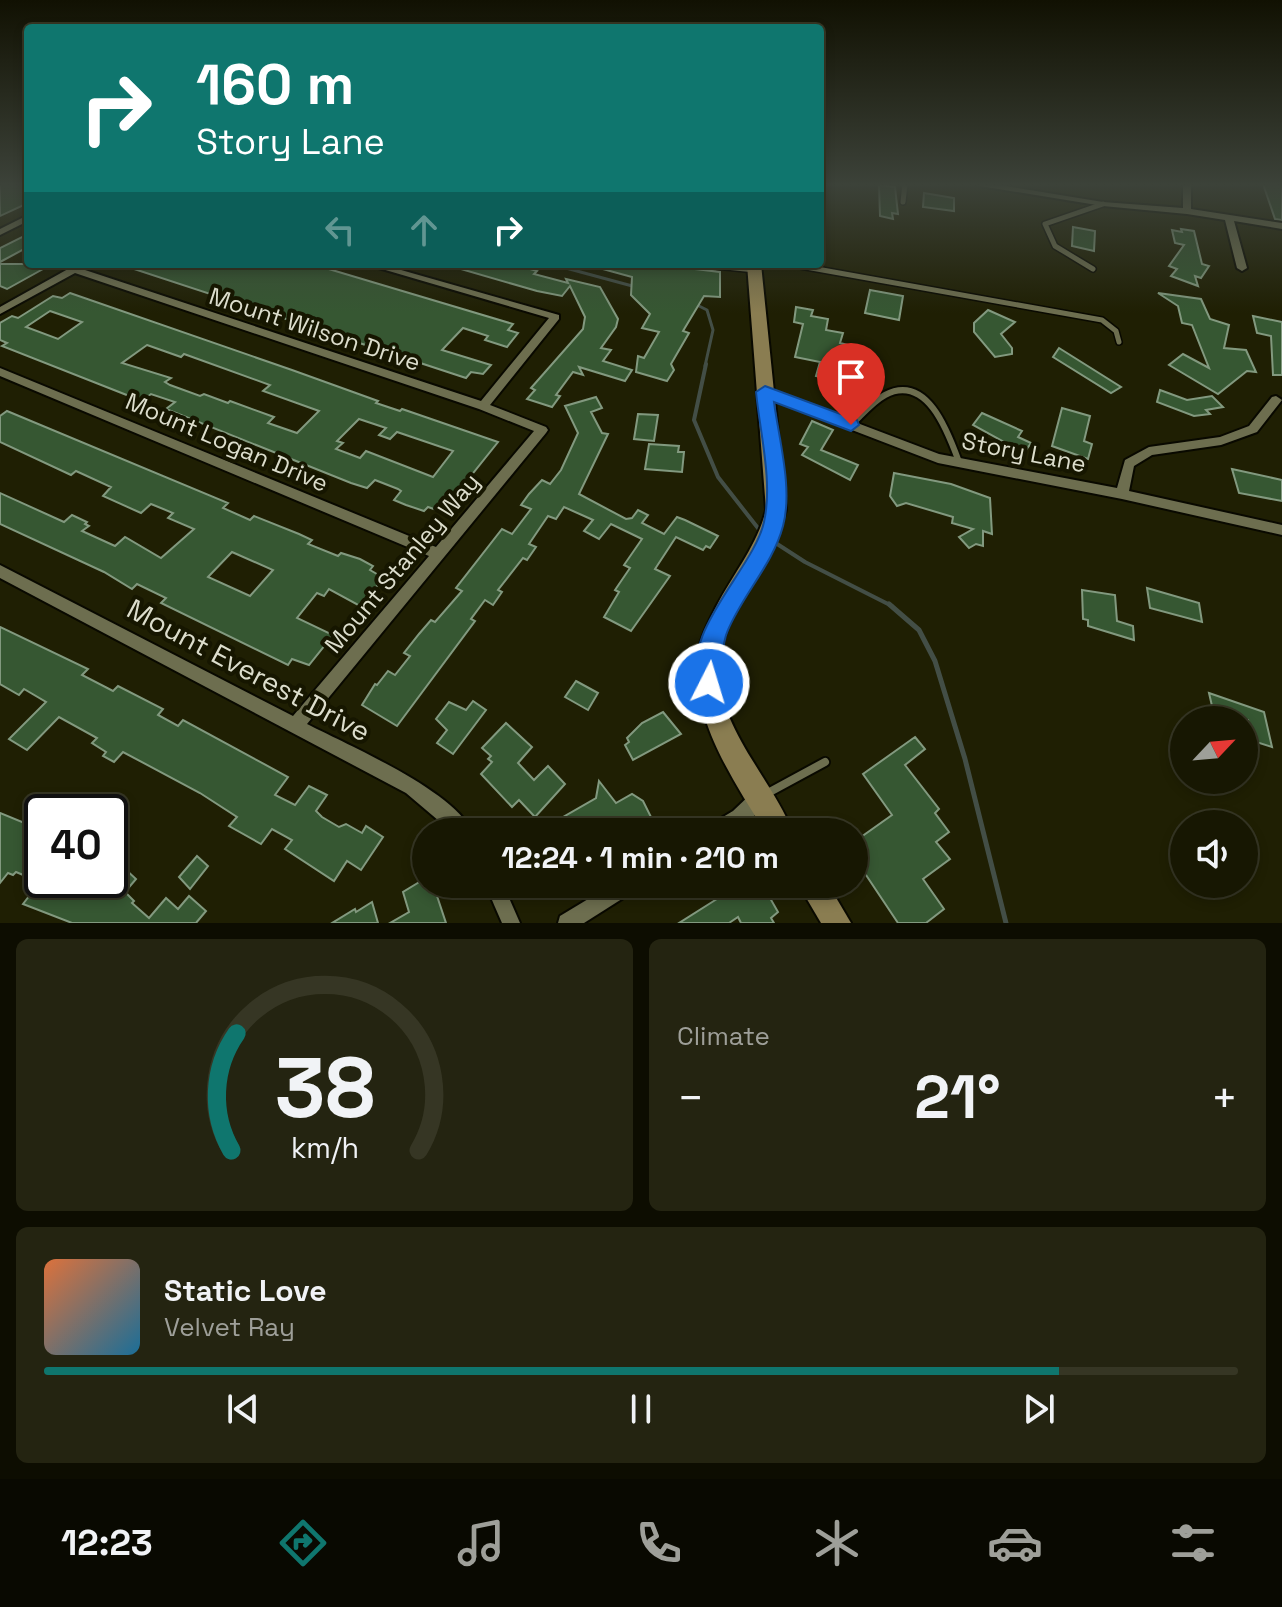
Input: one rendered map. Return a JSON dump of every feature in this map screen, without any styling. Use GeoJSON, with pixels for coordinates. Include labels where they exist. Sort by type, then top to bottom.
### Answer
{"type":"FeatureCollection","features":[{"type":"Feature","properties":{"kind":"street"},"geometry":{"type":"LineString","coordinates":[[1231,227],[1242,268]]}},
{"type":"Feature","properties":{"kind":"street"},"geometry":{"type":"LineString","coordinates":[[0,311],[77,268]]}},
{"type":"Feature","properties":{"kind":"street","name":"Mount Wilson Drive"},"geometry":{"type":"LineString","coordinates":[[82,268],[483,406],[542,430]]}},
{"type":"Feature","properties":{"kind":"street"},"geometry":{"type":"LineString","coordinates":[[384,268],[555,317],[483,406]]}},
{"type":"Feature","properties":{"kind":"street"},"geometry":{"type":"LineString","coordinates":[[755,268],[776,510],[769,535],[722,618],[708,665],[713,703],[721,725],[771,818]]}},
{"type":"Feature","properties":{"kind":"street","name":"Mount Logan Drive"},"geometry":{"type":"LineString","coordinates":[[0,372],[437,553]]}},
{"type":"Feature","properties":{"kind":"street","name":"Story Lane"},"geometry":{"type":"LineString","coordinates":[[765,392],[938,458],[1122,494],[1282,530]]}},
{"type":"Feature","properties":{"kind":"street"},"geometry":{"type":"LineString","coordinates":[[1122,494],[1129,463],[1149,451],[1221,441],[1253,429],[1276,400]]}},
{"type":"Feature","properties":{"kind":"street","name":"Mount Stanley Way"},"geometry":{"type":"LineString","coordinates":[[296,725],[542,430]]}},
{"type":"Feature","properties":{"kind":"street","name":"Mount Everest Drive"},"geometry":{"type":"LineString","coordinates":[[0,571],[412,787],[451,818]]}},
{"type":"Feature","properties":{"kind":"street"},"geometry":{"type":"LineString","coordinates":[[737,818],[759,798]]}},
{"type":"Feature","properties":{"kind":"street"},"geometry":{"type":"LineString","coordinates":[[500,898],[511,923]]}},
{"type":"Feature","properties":{"kind":"street"},"geometry":{"type":"LineString","coordinates":[[567,923],[607,898]]}},
{"type":"Feature","properties":{"kind":"street"},"geometry":{"type":"LineString","coordinates":[[821,898],[837,923]]}},
{"type":"Feature","properties":{"kind":"lane"},"geometry":{"type":"LineString","coordinates":[[1045,227],[1056,247],[1093,269]]}},
{"type":"Feature","properties":{"kind":"lane"},"geometry":{"type":"LineString","coordinates":[[811,268],[1102,320],[1116,331],[1119,342]]}},
{"type":"Feature","properties":{"kind":"lane"},"geometry":{"type":"LineString","coordinates":[[851,425],[886,394],[896,391],[919,395],[938,414],[949,432],[959,462]]}},
{"type":"Feature","properties":{"kind":"lane"},"geometry":{"type":"LineString","coordinates":[[759,798],[825,762]]}},
{"type":"Feature","properties":{"kind":"building"},"geometry":{"type":"Polygon","coordinates":[[[1073,227],[1095,231],[1094,251],[1072,246],[1073,227]]]}},
{"type":"Feature","properties":{"kind":"building"},"geometry":{"type":"Polygon","coordinates":[[[1181,229],[1194,231],[1202,264],[1209,266],[1201,278],[1195,276],[1198,286],[1171,276],[1177,269],[1169,266],[1184,245],[1175,243],[1172,230],[1182,232],[1181,229]]]}},
{"type":"Feature","properties":{"kind":"building"},"geometry":{"type":"Polygon","coordinates":[[[24,236],[24,249],[0,262],[0,248],[24,236]]]}},
{"type":"Feature","properties":{"kind":"building"},"geometry":{"type":"Polygon","coordinates":[[[0,264],[24,264],[24,268],[43,269],[7,289],[0,286],[0,264]]]}},
{"type":"Feature","properties":{"kind":"building"},"geometry":{"type":"Polygon","coordinates":[[[131,268],[325,268],[513,324],[508,330],[518,333],[507,347],[485,340],[488,336],[463,328],[442,350],[491,365],[483,374],[471,372],[466,378],[131,268]]]}},
{"type":"Feature","properties":{"kind":"building"},"geometry":{"type":"Polygon","coordinates":[[[457,268],[527,268],[537,271],[534,274],[568,283],[566,279],[600,287],[618,319],[601,348],[611,350],[603,361],[632,370],[625,381],[579,367],[583,375],[573,372],[556,395],[560,396],[552,407],[527,399],[535,390],[531,388],[583,329],[585,317],[570,286],[562,296],[457,268]]]}},
{"type":"Feature","properties":{"kind":"building"},"geometry":{"type":"Polygon","coordinates":[[[599,268],[693,268],[720,272],[720,297],[704,296],[683,331],[689,333],[671,364],[674,370],[667,381],[636,372],[638,356],[644,358],[659,332],[642,328],[650,314],[631,295],[632,277],[599,268]]]}},
{"type":"Feature","properties":{"kind":"building"},"geometry":{"type":"Polygon","coordinates":[[[870,290],[903,296],[899,320],[865,313],[870,290]]]}},
{"type":"Feature","properties":{"kind":"building"},"geometry":{"type":"Polygon","coordinates":[[[70,293],[378,401],[376,403],[498,442],[442,512],[428,507],[424,511],[394,500],[401,491],[375,480],[367,488],[351,483],[166,409],[175,402],[151,394],[142,401],[2,346],[7,343],[0,340],[0,323],[12,316],[18,318],[53,296],[62,298],[70,293]],[[50,311],[26,327],[58,339],[82,322],[50,311]],[[147,345],[122,363],[171,378],[165,382],[200,396],[204,394],[228,403],[230,401],[274,417],[268,423],[297,433],[319,411],[263,391],[270,385],[184,354],[181,357],[147,345]],[[359,419],[337,441],[343,443],[336,449],[360,458],[366,451],[433,477],[453,451],[397,432],[390,439],[379,435],[386,428],[359,419]]]}},
{"type":"Feature","properties":{"kind":"building"},"geometry":{"type":"Polygon","coordinates":[[[1158,293],[1201,299],[1210,319],[1229,325],[1224,348],[1246,350],[1256,372],[1247,371],[1218,394],[1169,365],[1183,354],[1209,368],[1192,325],[1182,323],[1178,306],[1158,293]]]}},
{"type":"Feature","properties":{"kind":"building"},"geometry":{"type":"Polygon","coordinates":[[[796,307],[813,310],[811,316],[828,319],[826,330],[843,333],[840,343],[848,345],[846,353],[864,358],[858,374],[834,368],[830,379],[816,376],[820,362],[795,357],[803,324],[794,322],[796,307]]]}},
{"type":"Feature","properties":{"kind":"building"},"geometry":{"type":"Polygon","coordinates":[[[988,310],[1015,322],[1001,334],[1012,348],[1012,354],[995,357],[974,332],[974,323],[988,310]]]}},
{"type":"Feature","properties":{"kind":"building"},"geometry":{"type":"Polygon","coordinates":[[[1253,316],[1282,322],[1282,375],[1273,375],[1271,336],[1257,333],[1253,316]]]}},
{"type":"Feature","properties":{"kind":"building"},"geometry":{"type":"Polygon","coordinates":[[[1059,348],[1121,387],[1111,393],[1053,357],[1059,348]]]}},
{"type":"Feature","properties":{"kind":"building"},"geometry":{"type":"Polygon","coordinates":[[[1160,390],[1187,400],[1212,396],[1223,407],[1206,410],[1210,414],[1194,416],[1157,402],[1160,390]]]}},
{"type":"Feature","properties":{"kind":"building"},"geometry":{"type":"Polygon","coordinates":[[[596,397],[602,408],[591,412],[602,433],[608,434],[579,494],[626,519],[632,518],[638,510],[648,515],[642,523],[664,534],[677,517],[685,520],[718,536],[710,548],[706,546],[703,550],[676,537],[655,569],[670,576],[631,631],[604,617],[619,592],[615,590],[630,568],[624,565],[642,539],[611,524],[599,539],[584,531],[593,520],[564,507],[556,519],[548,516],[529,544],[536,547],[527,560],[523,558],[498,590],[502,592],[493,605],[485,600],[471,619],[475,621],[397,726],[362,705],[375,684],[388,671],[395,675],[410,656],[404,653],[419,634],[431,620],[435,622],[462,591],[456,588],[502,529],[512,534],[531,509],[521,505],[529,494],[542,480],[550,484],[561,470],[578,433],[565,406],[596,397]]]}},
{"type":"Feature","properties":{"kind":"building"},"geometry":{"type":"Polygon","coordinates":[[[1062,408],[1090,416],[1084,441],[1092,444],[1088,459],[1052,446],[1062,408]]]}},
{"type":"Feature","properties":{"kind":"building"},"geometry":{"type":"Polygon","coordinates":[[[7,411],[228,503],[223,508],[250,520],[254,516],[312,540],[308,544],[338,556],[341,553],[360,559],[373,566],[370,570],[382,580],[360,606],[329,589],[324,596],[317,593],[297,618],[333,635],[309,665],[292,659],[288,665],[161,603],[166,598],[137,584],[132,589],[104,572],[0,524],[0,493],[64,522],[72,515],[87,522],[85,524],[89,526],[82,531],[115,546],[125,537],[161,558],[194,529],[168,518],[173,513],[151,504],[141,513],[103,496],[111,487],[76,471],[71,475],[0,442],[0,416],[7,411]],[[232,552],[208,577],[250,596],[273,570],[232,552]]]}},
{"type":"Feature","properties":{"kind":"building"},"geometry":{"type":"Polygon","coordinates":[[[982,413],[1022,431],[1018,437],[1031,443],[1024,453],[973,425],[982,413]]]}},
{"type":"Feature","properties":{"kind":"building"},"geometry":{"type":"Polygon","coordinates":[[[638,414],[658,415],[654,441],[634,439],[638,414]]]}},
{"type":"Feature","properties":{"kind":"building"},"geometry":{"type":"Polygon","coordinates":[[[812,421],[833,430],[821,450],[858,465],[850,480],[802,455],[808,447],[800,444],[812,421]]]}},
{"type":"Feature","properties":{"kind":"building"},"geometry":{"type":"Polygon","coordinates":[[[649,444],[679,446],[678,452],[684,452],[682,472],[645,469],[649,444]]]}},
{"type":"Feature","properties":{"kind":"building"},"geometry":{"type":"Polygon","coordinates":[[[1232,469],[1282,480],[1282,501],[1239,493],[1232,469]]]}},
{"type":"Feature","properties":{"kind":"building"},"geometry":{"type":"Polygon","coordinates":[[[894,473],[951,484],[990,498],[992,534],[983,531],[983,546],[976,544],[969,548],[959,537],[973,529],[952,523],[953,517],[906,503],[897,506],[890,496],[894,473]]]}},
{"type":"Feature","properties":{"kind":"building"},"geometry":{"type":"Polygon","coordinates":[[[1147,588],[1199,603],[1202,622],[1150,608],[1147,588]]]}},
{"type":"Feature","properties":{"kind":"building"},"geometry":{"type":"Polygon","coordinates":[[[1082,590],[1115,595],[1117,621],[1133,626],[1134,640],[1088,626],[1088,620],[1083,619],[1082,590]]]}},
{"type":"Feature","properties":{"kind":"building"},"geometry":{"type":"Polygon","coordinates":[[[0,627],[88,669],[82,675],[113,691],[118,686],[163,709],[158,715],[178,726],[183,720],[288,777],[275,795],[295,805],[309,786],[327,795],[316,811],[322,817],[339,827],[346,824],[362,833],[366,826],[383,837],[361,870],[347,861],[334,881],[285,849],[292,840],[272,829],[261,844],[229,826],[237,817],[200,793],[123,752],[114,762],[103,756],[106,752],[92,743],[97,738],[59,717],[27,750],[9,739],[46,702],[24,689],[19,695],[0,684],[0,627]]]}},
{"type":"Feature","properties":{"kind":"building"},"geometry":{"type":"Polygon","coordinates":[[[576,681],[598,693],[588,710],[565,697],[576,681]]]}},
{"type":"Feature","properties":{"kind":"building"},"geometry":{"type":"Polygon","coordinates":[[[1209,693],[1247,706],[1212,706],[1209,693]]]}},
{"type":"Feature","properties":{"kind":"building"},"geometry":{"type":"Polygon","coordinates":[[[473,701],[486,710],[453,754],[437,743],[447,730],[436,719],[449,702],[466,710],[473,701]]]}},
{"type":"Feature","properties":{"kind":"building"},"geometry":{"type":"Polygon","coordinates":[[[1258,710],[1264,712],[1272,747],[1258,743],[1258,710]]]}},
{"type":"Feature","properties":{"kind":"building"},"geometry":{"type":"Polygon","coordinates":[[[663,712],[681,734],[633,760],[625,745],[629,742],[627,738],[642,723],[663,712]]]}},
{"type":"Feature","properties":{"kind":"building"},"geometry":{"type":"Polygon","coordinates":[[[506,723],[532,747],[518,763],[534,780],[548,766],[565,784],[535,817],[519,800],[512,807],[481,774],[492,762],[488,759],[491,756],[482,748],[506,723]]]}},
{"type":"Feature","properties":{"kind":"building"},"geometry":{"type":"Polygon","coordinates":[[[915,737],[925,749],[905,765],[939,809],[935,813],[949,832],[936,842],[950,859],[923,879],[944,909],[926,923],[898,923],[868,878],[868,832],[892,815],[863,774],[915,737]]]}},
{"type":"Feature","properties":{"kind":"building"},"geometry":{"type":"Polygon","coordinates":[[[599,781],[616,803],[632,794],[643,801],[652,818],[561,818],[596,798],[599,781]]]}},
{"type":"Feature","properties":{"kind":"building"},"geometry":{"type":"Polygon","coordinates":[[[0,813],[24,823],[24,875],[8,873],[0,883],[0,813]]]}},
{"type":"Feature","properties":{"kind":"building"},"geometry":{"type":"Polygon","coordinates":[[[197,856],[208,866],[190,889],[179,877],[197,856]]]}},
{"type":"Feature","properties":{"kind":"building"},"geometry":{"type":"Polygon","coordinates":[[[128,872],[136,879],[128,888],[128,872]]]}},
{"type":"Feature","properties":{"kind":"building"},"geometry":{"type":"Polygon","coordinates":[[[412,887],[412,898],[438,898],[446,923],[390,923],[409,912],[403,892],[412,887]]]}},
{"type":"Feature","properties":{"kind":"building"},"geometry":{"type":"Polygon","coordinates":[[[128,895],[134,901],[132,903],[149,918],[166,898],[178,909],[189,896],[206,911],[196,923],[72,923],[23,904],[28,898],[128,898],[128,895]]]}},
{"type":"Feature","properties":{"kind":"building"},"geometry":{"type":"Polygon","coordinates":[[[719,898],[770,898],[778,912],[771,918],[774,923],[741,923],[738,917],[729,923],[679,923],[719,898]]]}},
{"type":"Feature","properties":{"kind":"building"},"geometry":{"type":"Polygon","coordinates":[[[372,902],[378,923],[332,923],[355,909],[356,912],[372,902]]]}},
{"type":"Feature","properties":{"kind":"waterway"},"geometry":{"type":"LineString","coordinates":[[566,268],[636,287]]}},
{"type":"Feature","properties":{"kind":"waterway"},"geometry":{"type":"LineString","coordinates":[[695,304],[707,310],[713,330],[705,366]]}},
{"type":"Feature","properties":{"kind":"waterway"},"geometry":{"type":"LineString","coordinates":[[706,364],[694,420],[718,477],[761,532]]}},
{"type":"Feature","properties":{"kind":"waterway"},"geometry":{"type":"LineString","coordinates":[[771,540],[805,562],[890,605]]}},
{"type":"Feature","properties":{"kind":"waterway"},"geometry":{"type":"LineString","coordinates":[[890,605],[919,630],[935,661],[965,759],[1006,923]]}},
{"type":"Feature","properties":{"kind":"route"},"geometry":{"type":"LineString","coordinates":[[709,683],[708,665],[715,634],[773,526],[776,510],[765,392],[851,425]]}}]}
